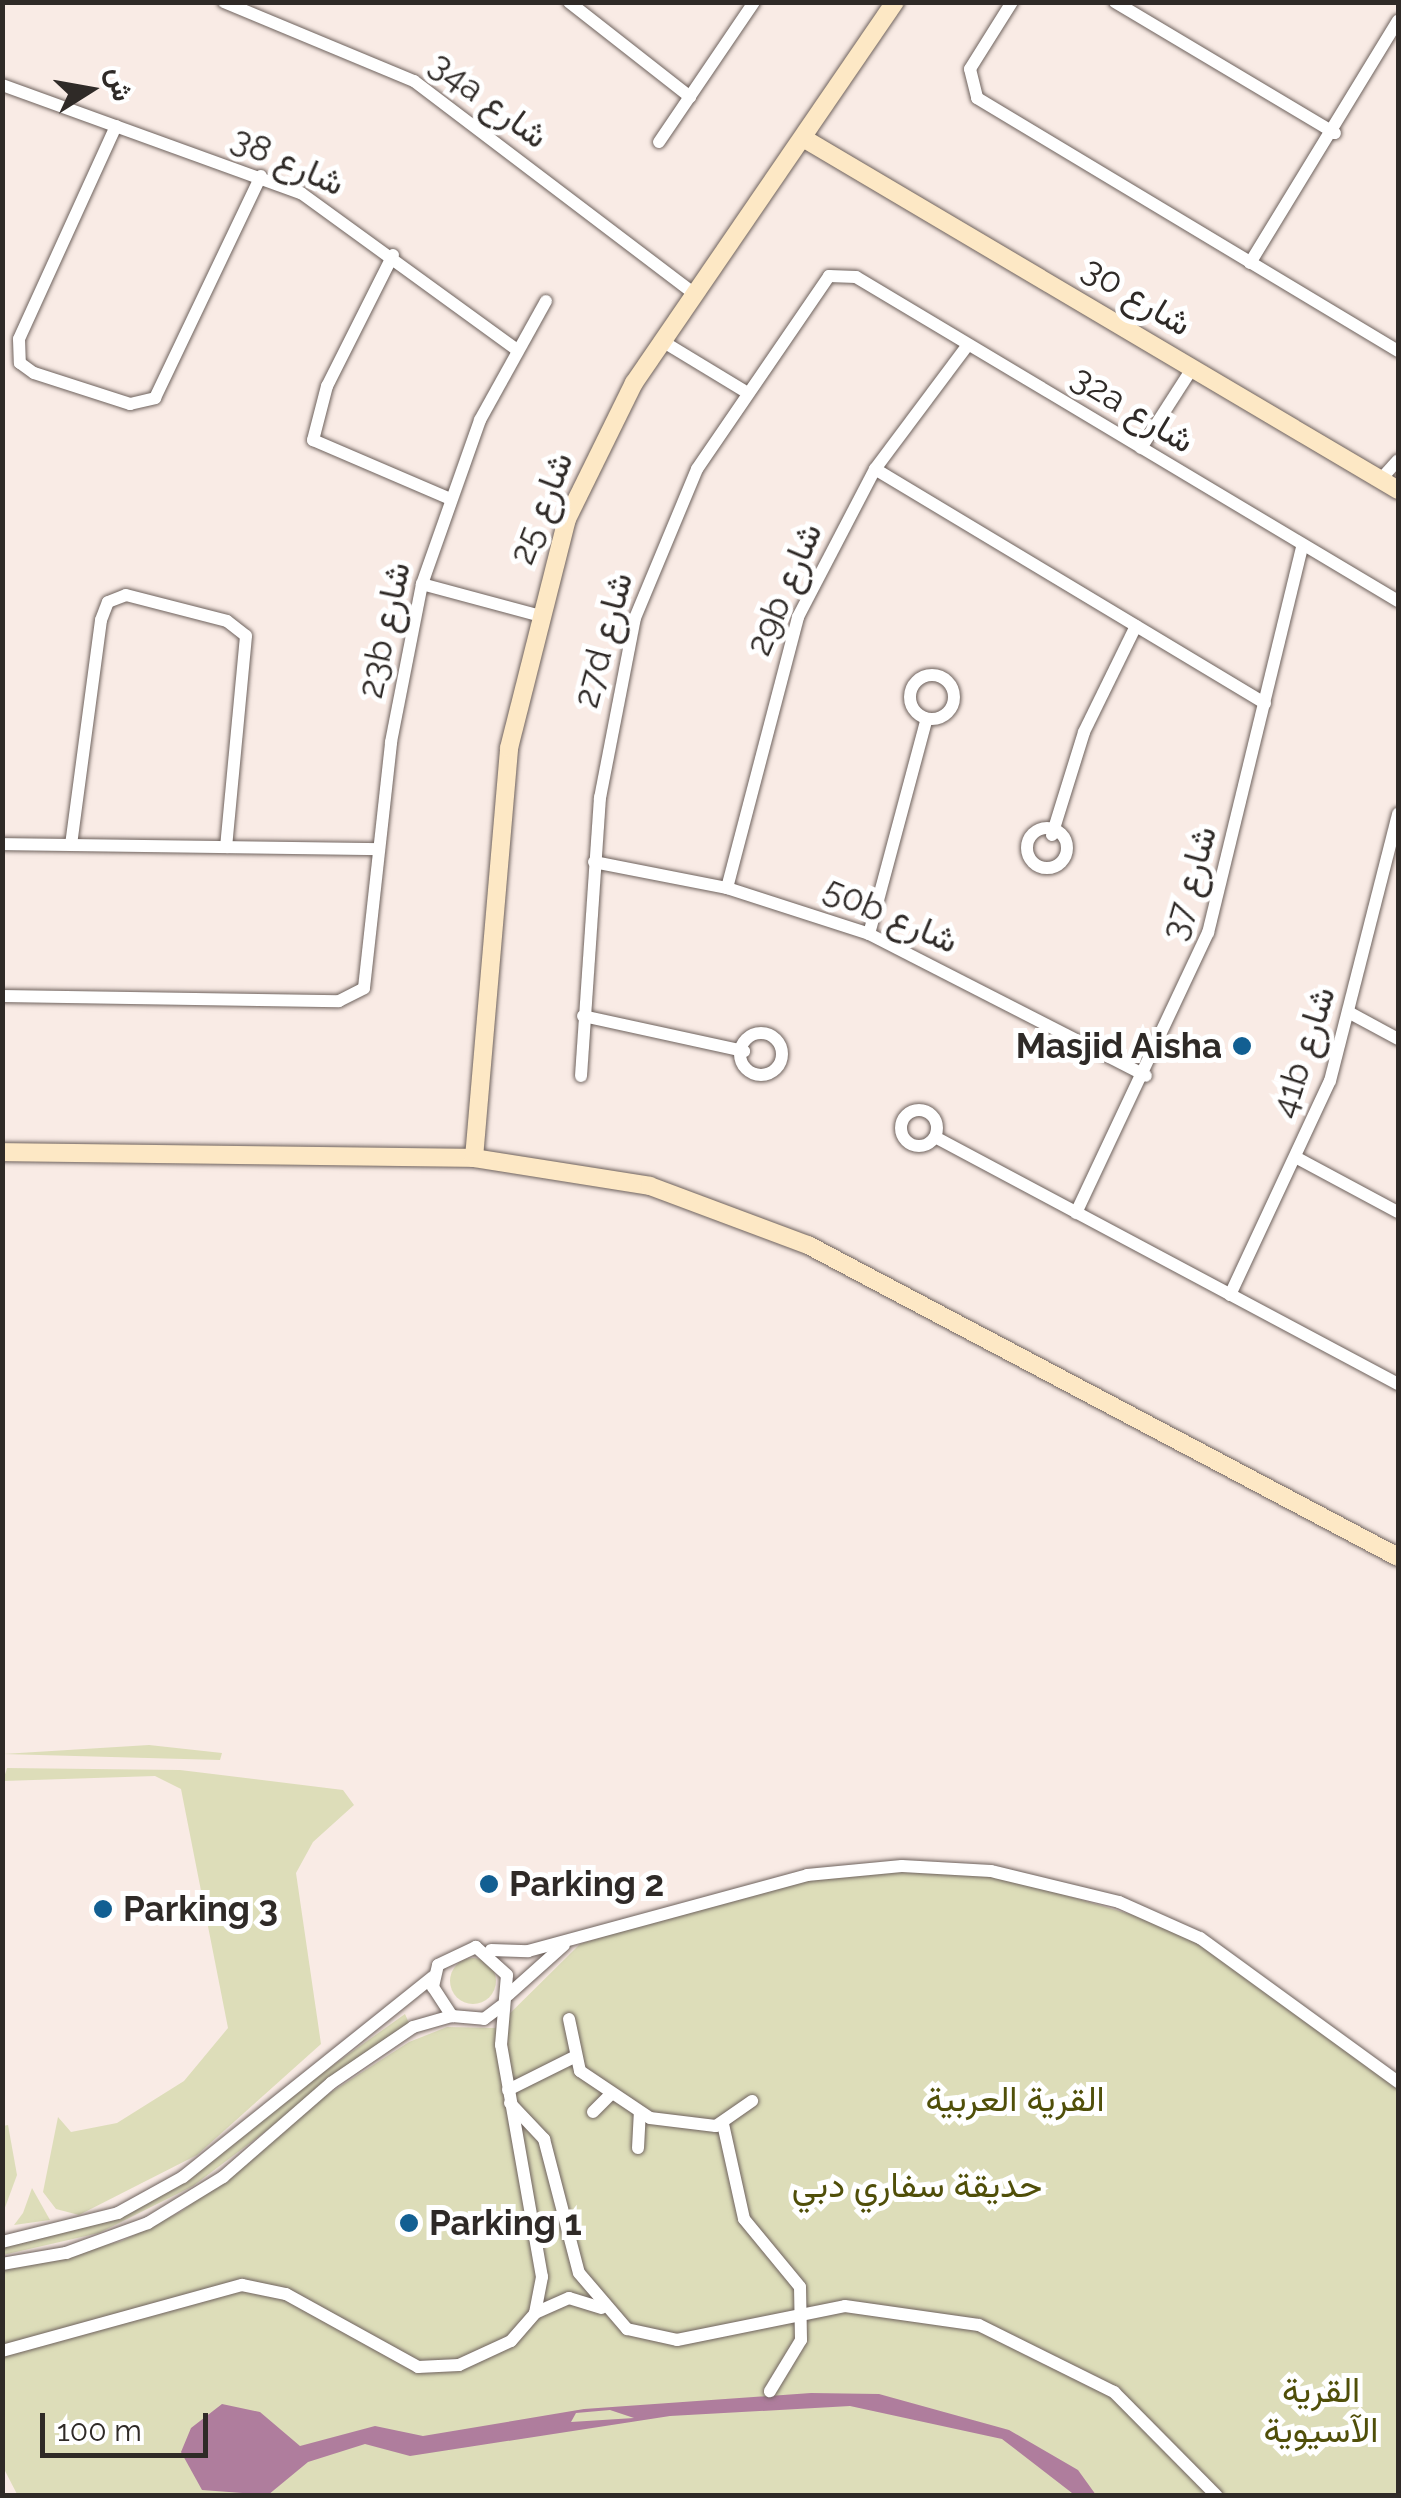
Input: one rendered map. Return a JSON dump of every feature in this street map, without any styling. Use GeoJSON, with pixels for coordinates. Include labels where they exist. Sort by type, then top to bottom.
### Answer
{"type":"FeatureCollection","features":[{"type":"Feature","properties":{"kind":"street","name":"34a شارع"},"geometry":{"type":"LineString","coordinates":[[224,2],[414,81],[693,293]]}},
{"type":"Feature","properties":{"kind":"street"},"geometry":{"type":"LineString","coordinates":[[569,2],[690,97]]}},
{"type":"Feature","properties":{"kind":"street"},"geometry":{"type":"LineString","coordinates":[[659,142],[754,2]]}},
{"type":"Feature","properties":{"kind":"street","name":"شارع 25"},"geometry":{"type":"LineString","coordinates":[[478,1159],[504,784],[537,615],[587,473],[662,340],[896,2]]}},
{"type":"Feature","properties":{"kind":"street"},"geometry":{"type":"LineString","coordinates":[[1012,2],[974,62],[970,85],[983,102],[1398,351]]}},
{"type":"Feature","properties":{"kind":"street"},"geometry":{"type":"LineString","coordinates":[[1115,2],[1335,133]]}},
{"type":"Feature","properties":{"kind":"street"},"geometry":{"type":"LineString","coordinates":[[1250,263],[1335,133],[1398,22]]}},
{"type":"Feature","properties":{"kind":"street","name":"شارع 38"},"geometry":{"type":"LineString","coordinates":[[2,85],[261,176],[330,209],[517,350]]}},
{"type":"Feature","properties":{"kind":"street"},"geometry":{"type":"LineString","coordinates":[[116,126],[53,252],[17,356],[34,373],[150,402],[261,176]]}},
{"type":"Feature","properties":{"kind":"street","name":"شارع 30"},"geometry":{"type":"LineString","coordinates":[[806,135],[1193,368],[1393,483]]}},
{"type":"Feature","properties":{"kind":"street"},"geometry":{"type":"LineString","coordinates":[[393,255],[327,386],[313,440],[448,498]]}},
{"type":"Feature","properties":{"kind":"street","name":"32a شارع"},"geometry":{"type":"LineString","coordinates":[[835,273],[967,346],[1398,602]]}},
{"type":"Feature","properties":{"kind":"street","name":"27d شارع"},"geometry":{"type":"LineString","coordinates":[[581,1076],[594,862],[635,618],[674,518],[743,390],[835,273]]}},
{"type":"Feature","properties":{"kind":"street","name":"23b شارع"},"geometry":{"type":"LineString","coordinates":[[2,996],[339,1001],[359,994],[422,584],[448,498],[517,350],[546,301]]}},
{"type":"Feature","properties":{"kind":"street"},"geometry":{"type":"LineString","coordinates":[[662,340],[743,390]]}},
{"type":"Feature","properties":{"kind":"street","name":"29b شارع"},"geometry":{"type":"LineString","coordinates":[[726,888],[798,617],[875,469],[967,346]]}},
{"type":"Feature","properties":{"kind":"street"},"geometry":{"type":"LineString","coordinates":[[1141,448],[1193,368]]}},
{"type":"Feature","properties":{"kind":"street"},"geometry":{"type":"LineString","coordinates":[[1393,483],[1398,460]]}},
{"type":"Feature","properties":{"kind":"street"},"geometry":{"type":"LineString","coordinates":[[875,469],[1265,704]]}},
{"type":"Feature","properties":{"kind":"street","name":"شارع 37"},"geometry":{"type":"LineString","coordinates":[[1076,1213],[1146,1076],[1219,900],[1302,548]]}},
{"type":"Feature","properties":{"kind":"street"},"geometry":{"type":"LineString","coordinates":[[422,584],[537,615]]}},
{"type":"Feature","properties":{"kind":"street"},"geometry":{"type":"LineString","coordinates":[[71,845],[103,610],[126,595],[227,621],[246,636],[226,847]]}},
{"type":"Feature","properties":{"kind":"street"},"geometry":{"type":"LineString","coordinates":[[1052,835],[1084,732],[1136,626]]}},
{"type":"Feature","properties":{"kind":"street"},"geometry":{"type":"LineString","coordinates":[[869,934],[926,722]]}},
{"type":"Feature","properties":{"kind":"street","name":"41b شارع"},"geometry":{"type":"LineString","coordinates":[[1230,1295],[1298,1159],[1350,1013],[1398,814]]}},
{"type":"Feature","properties":{"kind":"street"},"geometry":{"type":"LineString","coordinates":[[2,844],[379,849]]}},
{"type":"Feature","properties":{"kind":"street","name":"50b شارع"},"geometry":{"type":"LineString","coordinates":[[594,862],[726,888],[869,934],[1146,1076]]}},
{"type":"Feature","properties":{"kind":"street"},"geometry":{"type":"LineString","coordinates":[[1350,1013],[1398,1039]]}},
{"type":"Feature","properties":{"kind":"street"},"geometry":{"type":"LineString","coordinates":[[582,1016],[744,1051]]}},
{"type":"Feature","properties":{"kind":"street"},"geometry":{"type":"LineString","coordinates":[[935,1137],[1398,1384]]}},
{"type":"Feature","properties":{"kind":"street"},"geometry":{"type":"LineString","coordinates":[[2,1152],[478,1159],[650,1186],[756,1222],[1398,1557]]}},
{"type":"Feature","properties":{"kind":"street"},"geometry":{"type":"LineString","coordinates":[[1298,1159],[1398,1212]]}},
{"type":"Feature","properties":{"kind":"street"},"geometry":{"type":"LineString","coordinates":[[2,2242],[118,2213],[183,2177],[434,1976],[454,1950],[486,1950],[576,1936],[847,1869],[946,1867],[1034,1878],[1200,1938],[1398,2082]]}},
{"type":"Feature","properties":{"kind":"street"},"geometry":{"type":"LineString","coordinates":[[2,2264],[66,2254],[148,2223],[223,2176],[331,2082],[413,2027],[452,2016],[473,2022],[504,2001],[576,1936]]}},
{"type":"Feature","properties":{"kind":"street"},"geometry":{"type":"LineString","coordinates":[[486,1950],[503,1964],[509,2096],[542,2258],[535,2313]]}},
{"type":"Feature","properties":{"kind":"street"},"geometry":{"type":"LineString","coordinates":[[434,1976],[436,1998],[452,2016]]}},
{"type":"Feature","properties":{"kind":"street"},"geometry":{"type":"LineString","coordinates":[[569,2019],[572,2058],[610,2095],[640,2114],[682,2127],[722,2124],[752,2100]]}},
{"type":"Feature","properties":{"kind":"street"},"geometry":{"type":"LineString","coordinates":[[509,2096],[572,2058]]}},
{"type":"Feature","properties":{"kind":"street"},"geometry":{"type":"LineString","coordinates":[[594,2112],[610,2095]]}},
{"type":"Feature","properties":{"kind":"street"},"geometry":{"type":"LineString","coordinates":[[509,2096],[544,2139],[570,2253],[604,2309]]}},
{"type":"Feature","properties":{"kind":"street"},"geometry":{"type":"LineString","coordinates":[[638,2148],[640,2114]]}},
{"type":"Feature","properties":{"kind":"street"},"geometry":{"type":"LineString","coordinates":[[722,2124],[744,2219],[796,2282],[803,2309],[801,2340],[770,2390]]}},
{"type":"Feature","properties":{"kind":"street"},"geometry":{"type":"LineString","coordinates":[[2,2351],[231,2286],[286,2294],[418,2367],[478,2359],[535,2313],[569,2298],[604,2309],[636,2333],[677,2340],[803,2309],[904,2309],[1032,2345],[1144,2416],[1217,2496]]}},
{"type":"Feature","properties":{"kind":"green space"},"geometry":{"type":"Polygon","coordinates":[[[149,1745],[222,1753],[220,1760],[3,1754],[149,1745]]]}},
{"type":"Feature","properties":{"kind":"green space"},"geometry":{"type":"Polygon","coordinates":[[[7,1768],[180,1770],[343,1790],[354,1805],[313,1842],[296,1873],[321,2044],[197,2155],[79,2215],[56,2209],[43,2192],[58,2117],[71,2132],[117,2123],[184,2081],[228,2028],[181,1789],[155,1776],[3,1781],[7,1768]]]}},
{"type":"Feature","properties":{"kind":"green space","name":"حديقة سفاري دبي"},"geometry":{"type":"Polygon","coordinates":[[[894,1872],[993,1874],[1174,1927],[1398,2085],[1398,2495],[18,2496],[3,2467],[3,2269],[122,2241],[182,2211],[319,2100],[409,2042],[447,2027],[495,2028],[580,1944],[778,1882],[894,1872]]]}},
{"type":"Feature","properties":{"kind":"green space"},"geometry":{"type":"Polygon","coordinates":[[[473,1958],[489,1965],[496,1981],[489,1997],[473,2004],[457,1997],[450,1981],[457,1965],[473,1958]]]}},
{"type":"Feature","properties":{"kind":"green space"},"geometry":{"type":"Polygon","coordinates":[[[405,2014],[409,2023],[193,2186],[99,2233],[3,2255],[2,2244],[126,2213],[405,2014]]]}},
{"type":"Feature","properties":{"kind":"green space"},"geometry":{"type":"Polygon","coordinates":[[[8,2125],[17,2175],[3,2213],[3,2126],[8,2125]]]}},
{"type":"Feature","properties":{"kind":"green space"},"geometry":{"type":"Polygon","coordinates":[[[32,2188],[50,2220],[14,2225],[23,2213],[32,2188]]]}},
{"type":"Feature","properties":{"kind":"shaded area"},"geometry":{"type":"Polygon","coordinates":[[[811,2393],[879,2394],[1009,2430],[1078,2470],[1096,2495],[1072,2493],[1002,2439],[850,2406],[670,2416],[410,2456],[365,2444],[308,2462],[268,2495],[202,2490],[181,2452],[191,2428],[222,2404],[260,2412],[300,2446],[375,2426],[423,2436],[584,2409],[811,2393]],[[610,2410],[576,2413],[571,2422],[634,2418],[610,2410]]]}},
{"type":"Feature","properties":{"kind":"place","name":"Masjid Aisha"},"geometry":{"type":"Point","coordinates":[1242,1046]}},
{"type":"Feature","properties":{"kind":"place","name":"Parking 2"},"geometry":{"type":"Point","coordinates":[489,1884]}},
{"type":"Feature","properties":{"kind":"place","name":"Parking 3"},"geometry":{"type":"Point","coordinates":[103,1909]}},
{"type":"Feature","properties":{"kind":"place","name":"Parking 1"},"geometry":{"type":"Point","coordinates":[409,2223]}},
{"type":"Feature","properties":{"kind":"park label","name":"القرية العربية"},"geometry":{"type":"Point","coordinates":[1015,2099]}},
{"type":"Feature","properties":{"kind":"park label","name":"القرية الآسيوية"},"geometry":{"type":"Point","coordinates":[1321,2410]}}]}
